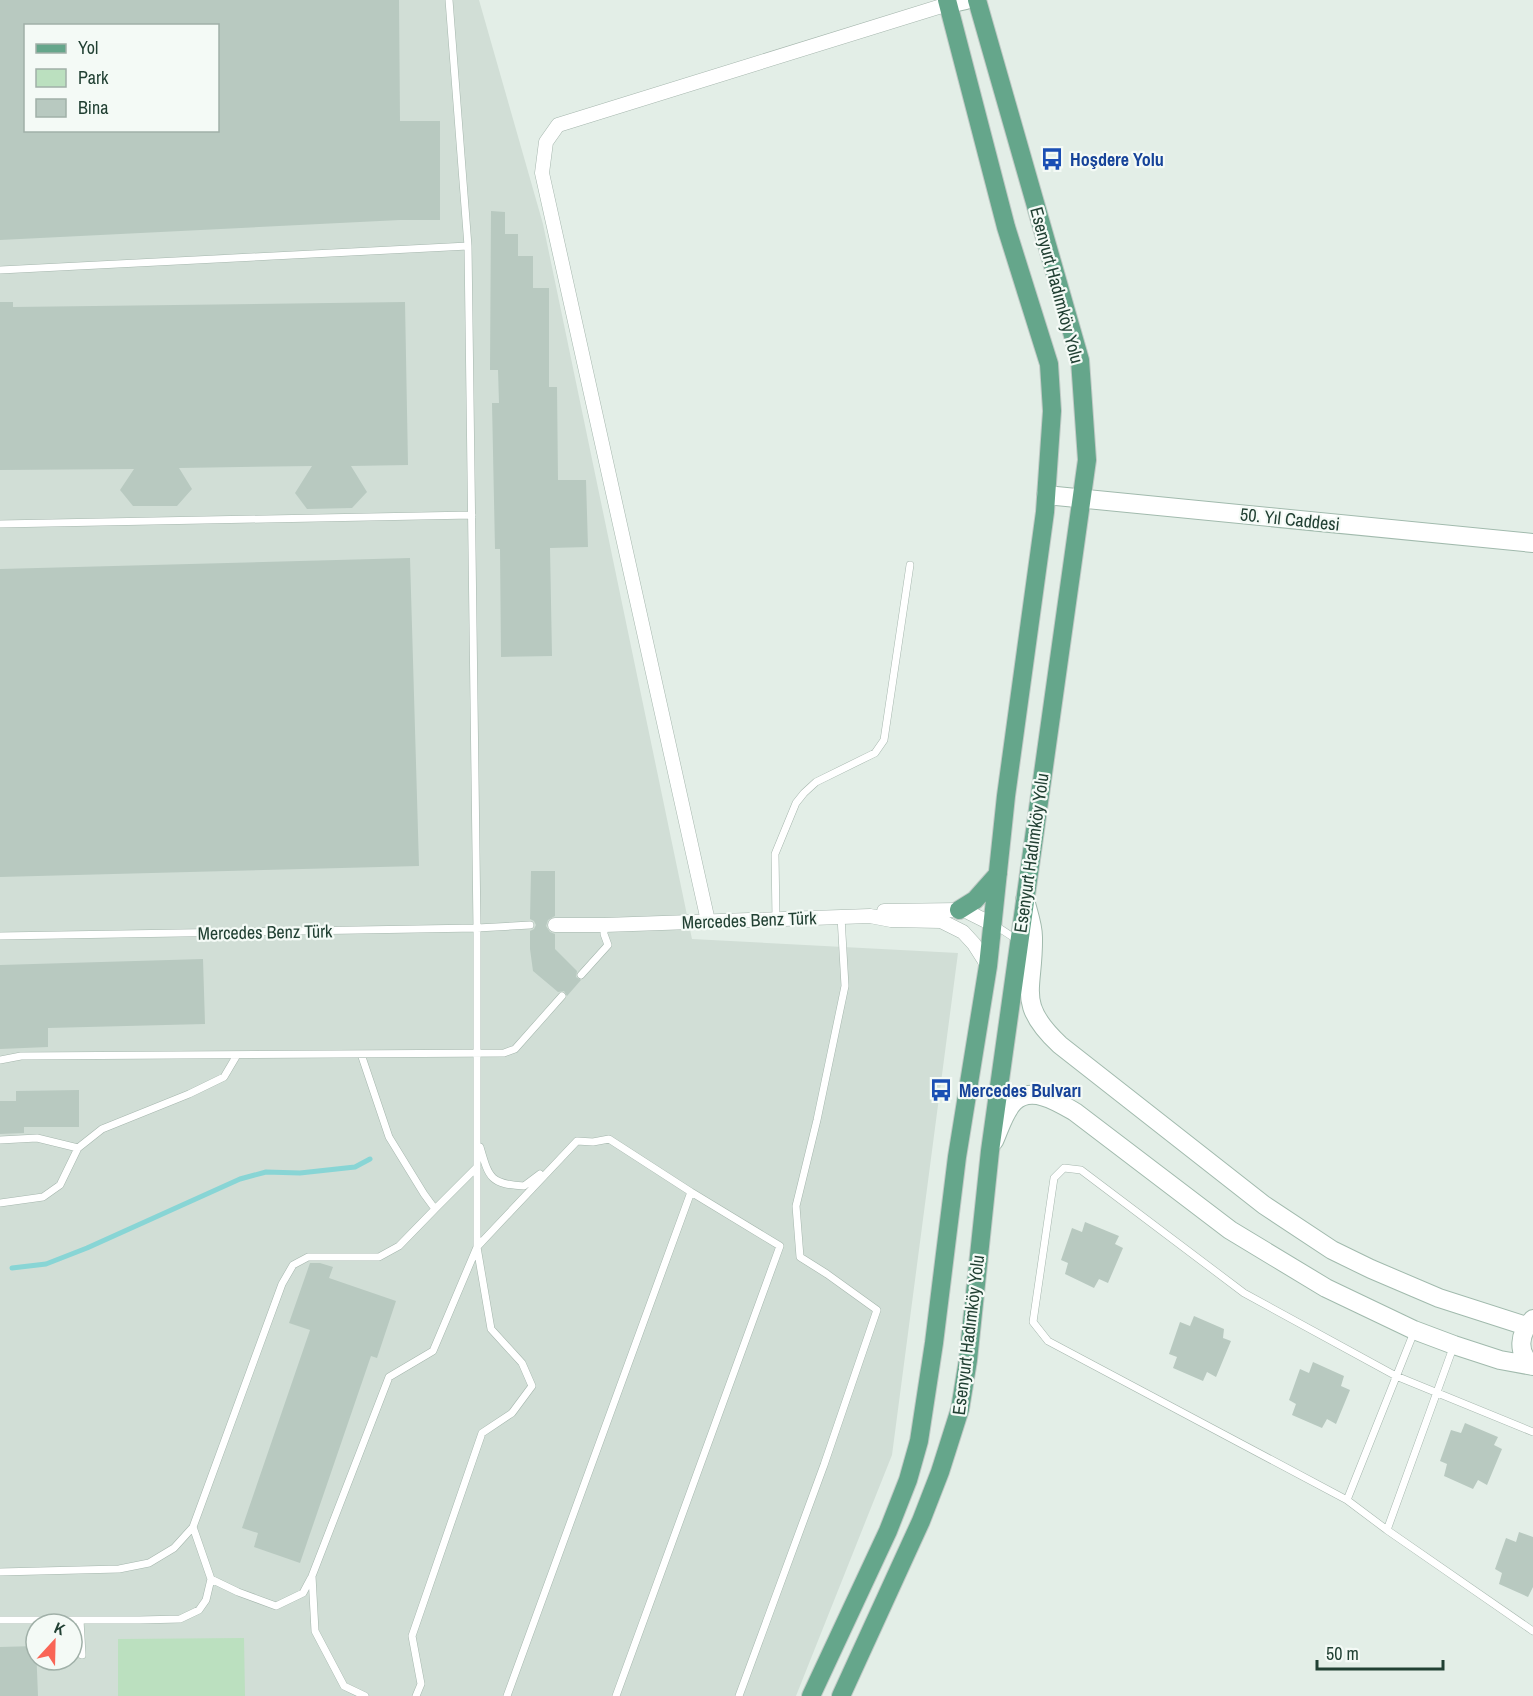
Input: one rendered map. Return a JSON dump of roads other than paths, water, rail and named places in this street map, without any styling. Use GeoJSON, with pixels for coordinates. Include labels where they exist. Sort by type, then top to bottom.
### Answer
{"type":"FeatureCollection","features":[{"type":"Feature","properties":{"kind":"main road"},"geometry":{"type":"LineString","coordinates":[[947,2],[966,0]]}},
{"type":"Feature","properties":{"kind":"main road","name":"Esenyurt Hadımköy Yolu"},"geometry":{"type":"LineString","coordinates":[[841,1696],[921,1521],[940,1472],[960,1409],[968,1360],[990,1150],[1087,460],[1080,360],[977,0]]}},
{"type":"Feature","properties":{"kind":"main road","name":"Esenyurt Hadımköy Yolu"},"geometry":{"type":"LineString","coordinates":[[811,1696],[888,1531],[908,1480],[919,1441],[959,1146],[988,966],[1008,784],[1044,524],[1052,411],[1049,364],[1006,226],[947,2]]}},
{"type":"Feature","properties":{"kind":"main road","name":"50. Yıl Caddesi"},"geometry":{"type":"LineString","coordinates":[[1046,495],[1533,543]]}},
{"type":"Feature","properties":{"kind":"main road"},"geometry":{"type":"LineString","coordinates":[[959,910],[975,900],[998,874]]}},
{"type":"Feature","properties":{"kind":"main road"},"geometry":{"type":"LineString","coordinates":[[1024,897],[1033,935],[1029,983],[1031,1007],[1040,1024],[1060,1046],[1264,1205],[1332,1250],[1439,1298],[1529,1322],[1522,1335],[1521,1344],[1523,1354],[1533,1366]]}},
{"type":"Feature","properties":{"kind":"main road"},"geometry":{"type":"LineString","coordinates":[[990,1150],[1013,1103],[1029,1095],[1051,1099],[1075,1112],[1230,1230],[1326,1288],[1414,1330],[1500,1360],[1533,1366]]}},
{"type":"Feature","properties":{"kind":"street"},"geometry":{"type":"LineString","coordinates":[[708,921],[542,173],[546,142],[558,125],[947,2]]}},
{"type":"Feature","properties":{"kind":"street","name":"Mercedes Benz Türk"},"geometry":{"type":"LineString","coordinates":[[870,916],[884,911],[959,910],[992,924]]}},
{"type":"Feature","properties":{"kind":"street","name":"Mercedes Benz Türk"},"geometry":{"type":"LineString","coordinates":[[555,924],[603,925],[841,916],[941,921],[963,932],[988,966]]}},
{"type":"Feature","properties":{"kind":"lane"},"geometry":{"type":"LineString","coordinates":[[416,1696],[421,1684],[412,1636],[482,1433],[512,1413],[532,1386],[522,1363],[491,1329],[477,1247],[477,928],[468,246],[449,0]]}},
{"type":"Feature","properties":{"kind":"lane"},"geometry":{"type":"LineString","coordinates":[[0,270],[468,246]]}},
{"type":"Feature","properties":{"kind":"lane"},"geometry":{"type":"LineString","coordinates":[[0,524],[472,515]]}},
{"type":"Feature","properties":{"kind":"lane"},"geometry":{"type":"LineString","coordinates":[[776,919],[775,854],[796,803],[816,782],[875,753],[884,740],[910,565]]}},
{"type":"Feature","properties":{"kind":"lane"},"geometry":{"type":"LineString","coordinates":[[739,1696],[824,1465],[877,1310],[800,1257],[796,1206],[817,1120],[845,986],[841,916]]}},
{"type":"Feature","properties":{"kind":"lane"},"geometry":{"type":"LineString","coordinates":[[992,924],[1018,941]]}},
{"type":"Feature","properties":{"kind":"lane","name":"Mercedes Benz Türk"},"geometry":{"type":"LineString","coordinates":[[0,936],[477,928],[530,925]]}},
{"type":"Feature","properties":{"kind":"lane"},"geometry":{"type":"LineString","coordinates":[[581,975],[608,945],[603,925]]}},
{"type":"Feature","properties":{"kind":"lane"},"geometry":{"type":"LineString","coordinates":[[0,1060],[21,1056],[504,1053],[515,1050],[562,996]]}},
{"type":"Feature","properties":{"kind":"lane"},"geometry":{"type":"LineString","coordinates":[[361,1054],[389,1137],[435,1209]]}},
{"type":"Feature","properties":{"kind":"lane"},"geometry":{"type":"LineString","coordinates":[[0,1203],[43,1197],[60,1185],[78,1148],[102,1129],[189,1094],[224,1077],[237,1055]]}},
{"type":"Feature","properties":{"kind":"lane"},"geometry":{"type":"LineString","coordinates":[[0,1140],[37,1137],[78,1148]]}},
{"type":"Feature","properties":{"kind":"lane"},"geometry":{"type":"LineString","coordinates":[[477,1139],[487,1172],[502,1185],[524,1186],[554,1164]]}},
{"type":"Feature","properties":{"kind":"lane"},"geometry":{"type":"LineString","coordinates":[[211,1579],[276,1606],[303,1593],[312,1576],[389,1377],[433,1351],[477,1247],[577,1141],[594,1142],[609,1139],[780,1246],[616,1696]]}},
{"type":"Feature","properties":{"kind":"lane"},"geometry":{"type":"LineString","coordinates":[[0,1572],[119,1569],[149,1563],[174,1548],[193,1527],[282,1284],[293,1265],[308,1257],[379,1257],[399,1246],[477,1167]]}},
{"type":"Feature","properties":{"kind":"lane"},"geometry":{"type":"LineString","coordinates":[[1533,1432],[1396,1376],[1244,1293],[1081,1170],[1065,1168],[1054,1178],[1033,1322],[1048,1341],[1347,1500],[1533,1632]]}},
{"type":"Feature","properties":{"kind":"lane"},"geometry":{"type":"LineString","coordinates":[[507,1696],[691,1192]]}},
{"type":"Feature","properties":{"kind":"lane"},"geometry":{"type":"LineString","coordinates":[[1347,1500],[1414,1330]]}},
{"type":"Feature","properties":{"kind":"lane"},"geometry":{"type":"LineString","coordinates":[[1387,1530],[1454,1345]]}},
{"type":"Feature","properties":{"kind":"lane"},"geometry":{"type":"LineString","coordinates":[[84,1620],[180,1619],[199,1610],[206,1600],[211,1579],[193,1527]]}},
{"type":"Feature","properties":{"kind":"lane"},"geometry":{"type":"LineString","coordinates":[[312,1576],[315,1631],[344,1686],[365,1696]]}},
{"type":"Feature","properties":{"kind":"lane"},"geometry":{"type":"LineString","coordinates":[[0,1620],[24,1620]]}},
{"type":"Feature","properties":{"kind":"waterway"},"geometry":{"type":"LineString","coordinates":[[12,1268],[46,1264],[87,1248],[240,1179],[266,1172],[300,1173],[355,1167],[370,1159]]}},
{"type":"Feature","properties":{"kind":"place","name":"Hoşdere Yolu"},"geometry":{"type":"Point","coordinates":[1052,159]}},
{"type":"Feature","properties":{"kind":"place","name":"Mercedes Bulvarı"},"geometry":{"type":"Point","coordinates":[941,1090]}}]}
